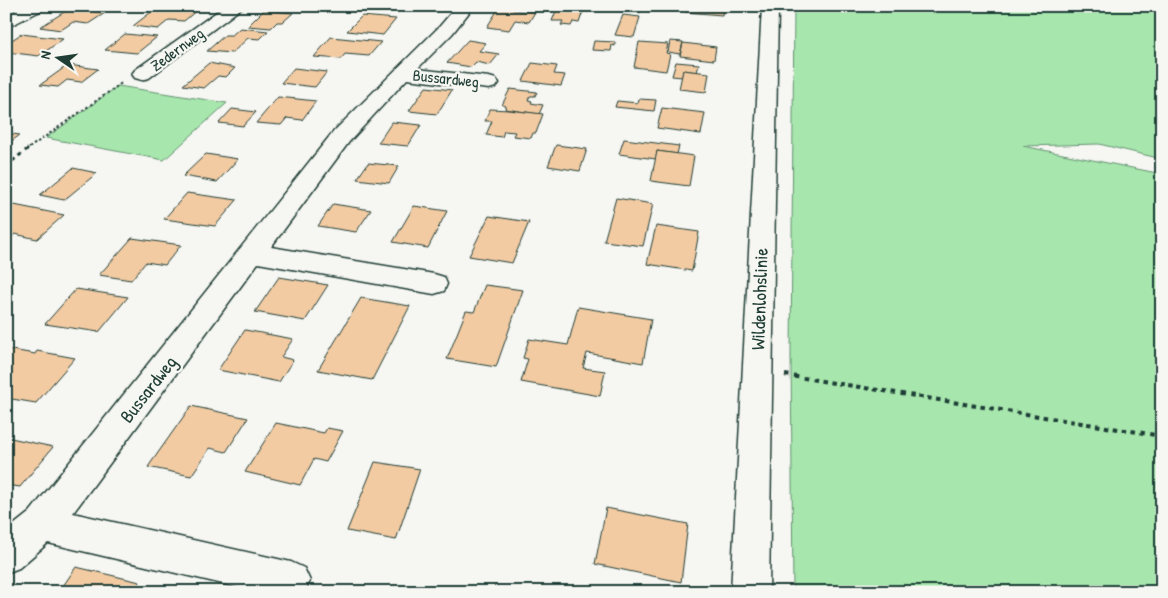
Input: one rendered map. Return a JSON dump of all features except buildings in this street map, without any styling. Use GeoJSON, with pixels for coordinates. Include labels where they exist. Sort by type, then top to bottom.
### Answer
{"type":"FeatureCollection","features":[{"type":"Feature","properties":{"kind":"street"},"geometry":{"type":"LineString","coordinates":[[6,23],[36,6]]}},
{"type":"Feature","properties":{"kind":"street","name":"Zedernweg"},"geometry":{"type":"LineString","coordinates":[[142,74],[236,6]]}},
{"type":"Feature","properties":{"kind":"street","name":"Bussardweg"},"geometry":{"type":"LineString","coordinates":[[6,556],[43,524],[341,137],[446,30],[466,6]]}},
{"type":"Feature","properties":{"kind":"street","name":"Wildenlohslinie"},"geometry":{"type":"LineString","coordinates":[[750,592],[756,370],[770,6]]}},
{"type":"Feature","properties":{"kind":"street","name":"Bussardweg"},"geometry":{"type":"LineString","coordinates":[[402,73],[489,82]]}},
{"type":"Feature","properties":{"kind":"street"},"geometry":{"type":"LineString","coordinates":[[253,253],[434,284]]}},
{"type":"Feature","properties":{"kind":"street"},"geometry":{"type":"LineString","coordinates":[[43,524],[291,582]]}},
{"type":"Feature","properties":{"kind":"path"},"geometry":{"type":"LineString","coordinates":[[1126,6],[1162,9]]}},
{"type":"Feature","properties":{"kind":"path"},"geometry":{"type":"LineString","coordinates":[[6,166],[36,142],[116,85],[142,74]]}},
{"type":"Feature","properties":{"kind":"path"},"geometry":{"type":"LineString","coordinates":[[756,370],[1162,436]]}},
{"type":"Feature","properties":{"kind":"green space"},"geometry":{"type":"Polygon","coordinates":[[[794,6],[1162,6],[1162,159],[1099,144],[1023,146],[1162,174],[1162,592],[793,592],[791,354],[794,6]]]}},
{"type":"Feature","properties":{"kind":"green space"},"geometry":{"type":"Polygon","coordinates":[[[118,86],[227,103],[164,160],[46,138],[118,86]]]}}]}
